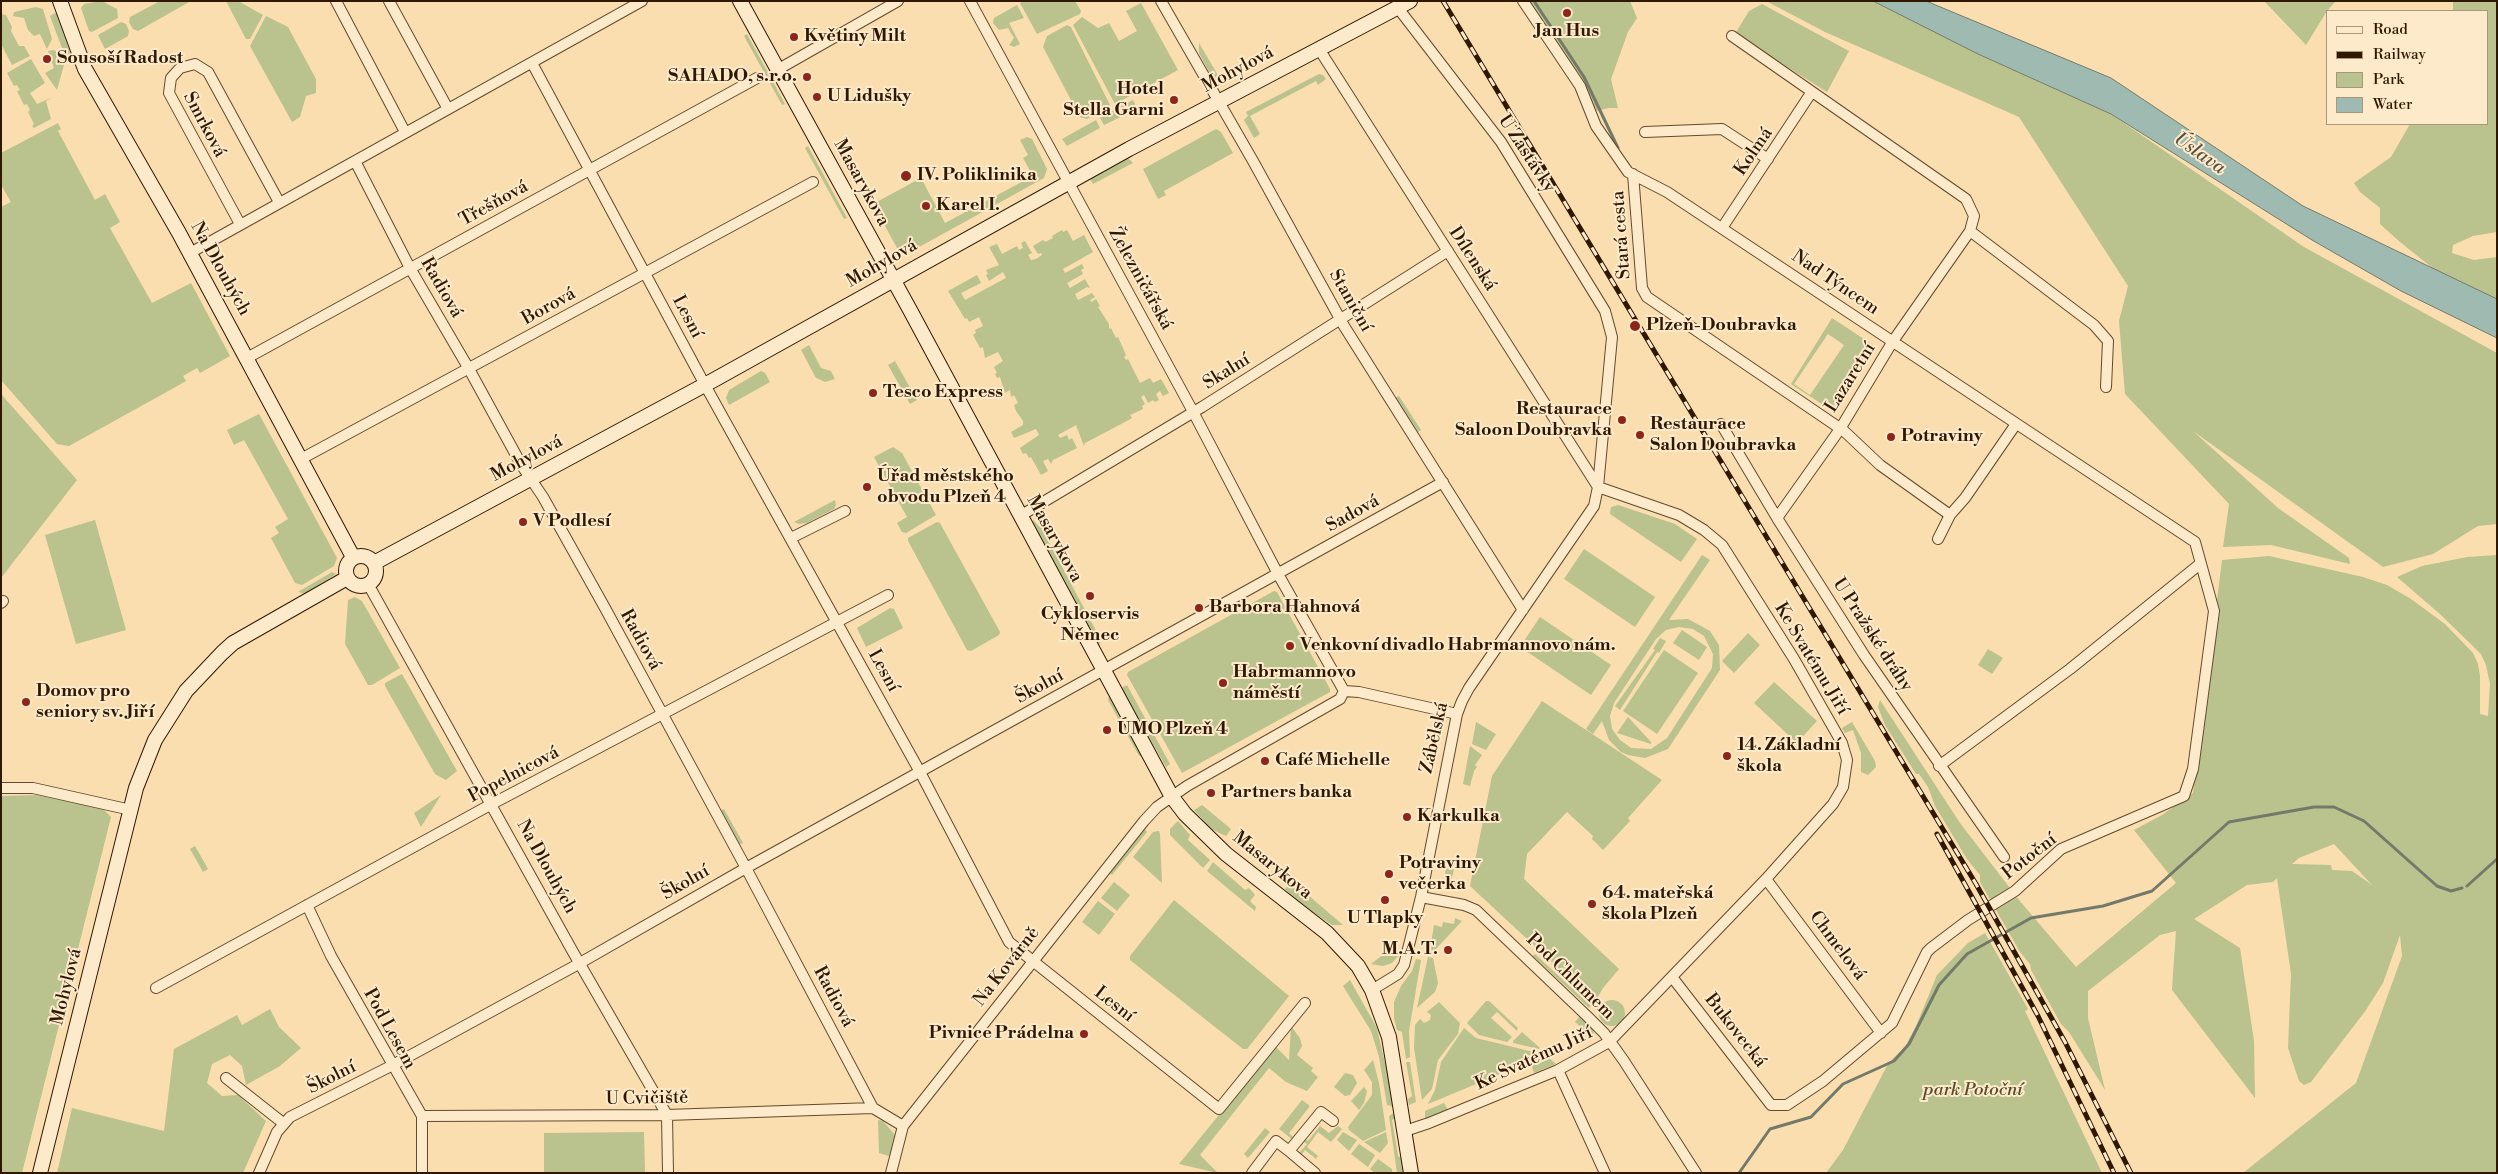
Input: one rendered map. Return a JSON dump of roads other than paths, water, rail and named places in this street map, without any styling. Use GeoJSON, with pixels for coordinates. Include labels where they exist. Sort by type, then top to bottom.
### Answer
{"type":"FeatureCollection","features":[{"type":"Feature","properties":{"kind":"street","name":"Na Dlouhých"},"geometry":{"type":"LineString","coordinates":[[60,1],[85,69],[190,253],[352,555]]}},
{"type":"Feature","properties":{"kind":"street"},"geometry":{"type":"LineString","coordinates":[[336,1],[405,132]]}},
{"type":"Feature","properties":{"kind":"street"},"geometry":{"type":"LineString","coordinates":[[389,1],[448,109]]}},
{"type":"Feature","properties":{"kind":"street"},"geometry":{"type":"LineString","coordinates":[[190,253],[642,1]]}},
{"type":"Feature","properties":{"kind":"street","name":"Masarykova"},"geometry":{"type":"LineString","coordinates":[[740,1],[1172,797],[1185,814],[1226,854],[1327,933],[1358,966],[1372,990]]}},
{"type":"Feature","properties":{"kind":"street"},"geometry":{"type":"LineString","coordinates":[[777,70],[898,1]]}},
{"type":"Feature","properties":{"kind":"street","name":"Železničářská"},"geometry":{"type":"LineString","coordinates":[[970,1],[1194,412],[1278,574]]}},
{"type":"Feature","properties":{"kind":"street","name":"Staniční"},"geometry":{"type":"LineString","coordinates":[[1161,1],[1340,319],[1523,610]]}},
{"type":"Feature","properties":{"kind":"street","name":"Stará cesta"},"geometry":{"type":"LineString","coordinates":[[1523,1],[1580,86],[1596,126],[1628,172],[1633,174],[1642,288],[1647,297],[1840,429],[1880,465],[1950,515]]}},
{"type":"Feature","properties":{"kind":"street","name":"Mohylová"},"geometry":{"type":"LineString","coordinates":[[374,564],[705,385],[1069,183],[1404,4]]}},
{"type":"Feature","properties":{"kind":"street","name":"U Zastávky"},"geometry":{"type":"LineString","coordinates":[[1404,4],[1502,142],[1605,311],[1612,328]]}},
{"type":"Feature","properties":{"kind":"street"},"geometry":{"type":"LineString","coordinates":[[1732,36],[1811,94],[1966,199],[1974,216],[1970,231],[2094,325],[2108,341],[2106,387]]}},
{"type":"Feature","properties":{"kind":"street","name":"Dílenská"},"geometry":{"type":"LineString","coordinates":[[1319,49],[1598,487]]}},
{"type":"Feature","properties":{"kind":"street","name":"Lesní"},"geometry":{"type":"LineString","coordinates":[[532,62],[705,385],[920,772],[1009,942],[1031,962],[1219,1109],[1290,1025],[1305,1003]]}},
{"type":"Feature","properties":{"kind":"street","name":"Smrková"},"geometry":{"type":"LineString","coordinates":[[240,224],[169,93],[171,78],[180,68],[195,64],[208,72],[279,202]]}},
{"type":"Feature","properties":{"kind":"street","name":"Třešňová"},"geometry":{"type":"LineString","coordinates":[[246,358],[757,78]]}},
{"type":"Feature","properties":{"kind":"street","name":"Kolmá"},"geometry":{"type":"LineString","coordinates":[[1722,228],[1811,94]]}},
{"type":"Feature","properties":{"kind":"street"},"geometry":{"type":"LineString","coordinates":[[1645,132],[1722,129],[1768,159]]}},
{"type":"Feature","properties":{"kind":"street","name":"Radiová"},"geometry":{"type":"LineString","coordinates":[[355,161],[410,268],[469,369],[522,466],[548,505],[746,868],[873,1108]]}},
{"type":"Feature","properties":{"kind":"street","name":"Nad Týncem"},"geometry":{"type":"LineString","coordinates":[[1633,174],[1667,192],[1722,228],[2194,542],[2200,564]]}},
{"type":"Feature","properties":{"kind":"street","name":"Borová"},"geometry":{"type":"LineString","coordinates":[[301,459],[813,182]]}},
{"type":"Feature","properties":{"kind":"street","name":"Lazaretní"},"geometry":{"type":"LineString","coordinates":[[1777,518],[1840,429],[1893,341],[1970,231]]}},
{"type":"Feature","properties":{"kind":"street","name":"Skalní"},"geometry":{"type":"LineString","coordinates":[[1020,516],[1194,412],[1448,251]]}},
{"type":"Feature","properties":{"kind":"street","name":"Zábělská"},"geometry":{"type":"LineString","coordinates":[[1372,990],[1398,974],[1404,965],[1421,898],[1457,714],[1469,688],[1594,506],[1598,487],[1612,328]]}},
{"type":"Feature","properties":{"kind":"street","name":"U Pražské dráhy"},"geometry":{"type":"LineString","coordinates":[[1721,424],[1777,518],[1864,655],[1939,766],[2004,857]]}},
{"type":"Feature","properties":{"kind":"street"},"geometry":{"type":"LineString","coordinates":[[1938,539],[1950,515],[1965,498],[2016,424]]}},
{"type":"Feature","properties":{"kind":"street","name":"Sadová"},"geometry":{"type":"LineString","coordinates":[[1278,574],[1443,482]]}},
{"type":"Feature","properties":{"kind":"street","name":"Ke Svatému Jiří"},"geometry":{"type":"LineString","coordinates":[[1405,1131],[1558,1070],[1609,1042],[1766,879],[1833,804],[1843,788],[1847,760],[1842,743],[1794,659],[1722,545],[1704,530],[1679,514],[1598,487]]}},
{"type":"Feature","properties":{"kind":"street"},"geometry":{"type":"LineString","coordinates":[[791,538],[845,511]]}},
{"type":"Feature","properties":{"kind":"street"},"geometry":{"type":"LineString","coordinates":[[352,555],[364,556],[374,564],[376,576],[368,584],[355,585],[347,578],[347,565],[352,555]]}},
{"type":"Feature","properties":{"kind":"street"},"geometry":{"type":"LineString","coordinates":[[1939,766],[2070,668],[2200,564]]}},
{"type":"Feature","properties":{"kind":"street","name":"Potoční"},"geometry":{"type":"LineString","coordinates":[[1771,1104],[1787,1105],[1823,1080],[1881,1034],[1892,1023],[1927,952],[1968,920],[2015,890],[2061,849],[2184,796],[2193,769],[2214,611],[2200,564]]}},
{"type":"Feature","properties":{"kind":"street"},"geometry":{"type":"LineString","coordinates":[[1104,671],[1278,574],[1344,691]]}},
{"type":"Feature","properties":{"kind":"street","name":"Mohylová"},"geometry":{"type":"LineString","coordinates":[[40,1173],[130,810],[136,788],[155,740],[169,714],[197,677],[233,643],[347,578]]}},
{"type":"Feature","properties":{"kind":"street","name":"Na Dlouhých"},"geometry":{"type":"LineString","coordinates":[[368,584],[490,805],[667,1115],[668,1173]]}},
{"type":"Feature","properties":{"kind":"street","name":"Popelnicová"},"geometry":{"type":"LineString","coordinates":[[156,988],[490,805],[888,595]]}},
{"type":"Feature","properties":{"kind":"street","name":"Školní"},"geometry":{"type":"LineString","coordinates":[[258,1173],[283,1123],[298,1113],[391,1066],[579,963],[746,868],[1104,671]]}},
{"type":"Feature","properties":{"kind":"street"},"geometry":{"type":"LineString","coordinates":[[1344,691],[1359,692],[1457,714]]}},
{"type":"Feature","properties":{"kind":"street"},"geometry":{"type":"LineString","coordinates":[[1172,797],[1340,700],[1344,691]]}},
{"type":"Feature","properties":{"kind":"street"},"geometry":{"type":"LineString","coordinates":[[1,788],[33,788],[130,810]]}},
{"type":"Feature","properties":{"kind":"street","name":"Na Kovárně"},"geometry":{"type":"LineString","coordinates":[[891,1173],[903,1126],[1144,821],[1172,797]]}},
{"type":"Feature","properties":{"kind":"street","name":"Chmelová"},"geometry":{"type":"LineString","coordinates":[[1766,879],[1881,1034]]}},
{"type":"Feature","properties":{"kind":"street","name":"Pod Chlumem"},"geometry":{"type":"LineString","coordinates":[[1421,898],[1464,905],[1476,910],[1587,1016],[1604,1033],[1696,1173]]}},
{"type":"Feature","properties":{"kind":"street","name":"Pod Lesem"},"geometry":{"type":"LineString","coordinates":[[307,905],[330,956],[391,1066],[422,1116]]}},
{"type":"Feature","properties":{"kind":"street","name":"Bukovecká"},"geometry":{"type":"LineString","coordinates":[[1672,977],[1771,1104]]}},
{"type":"Feature","properties":{"kind":"street"},"geometry":{"type":"LineString","coordinates":[[1372,990],[1389,1037],[1412,1173]]}},
{"type":"Feature","properties":{"kind":"street"},"geometry":{"type":"LineString","coordinates":[[1558,1070],[1605,1173]]}},
{"type":"Feature","properties":{"kind":"street"},"geometry":{"type":"LineString","coordinates":[[226,1078],[283,1123]]}},
{"type":"Feature","properties":{"kind":"street"},"geometry":{"type":"LineString","coordinates":[[873,1108],[903,1126]]}},
{"type":"Feature","properties":{"kind":"street","name":"U Cvičiště"},"geometry":{"type":"LineString","coordinates":[[422,1116],[667,1115],[873,1108]]}},
{"type":"Feature","properties":{"kind":"street"},"geometry":{"type":"LineString","coordinates":[[1289,1151],[1321,1112],[1333,1121]]}},
{"type":"Feature","properties":{"kind":"street"},"geometry":{"type":"LineString","coordinates":[[422,1116],[422,1173]]}},
{"type":"Feature","properties":{"kind":"street"},"geometry":{"type":"LineString","coordinates":[[1252,1173],[1276,1141],[1316,1173]]}},
{"type":"Feature","properties":{"kind":"water","name":"Úslava"},"geometry":{"type":"Polygon","coordinates":[[[1873,1],[1926,1],[2111,78],[2303,206],[2497,299],[2497,338],[2401,291],[2312,240],[2111,114],[1978,54],[1873,1]]]}},
{"type":"Feature","properties":{"kind":"waterway"},"geometry":{"type":"LineString","coordinates":[[1534,1],[1584,77],[1618,148]]}},
{"type":"Feature","properties":{"kind":"waterway"},"geometry":{"type":"LineString","coordinates":[[1739,1173],[1770,1129],[1811,1117],[1843,1084],[1894,1061],[1909,1044],[1939,985],[1967,954],[2031,918],[2103,906],[2152,891],[2229,822],[2314,807],[2334,807],[2364,821],[2437,886],[2451,891],[2462,888]]}},
{"type":"Feature","properties":{"kind":"waterway"},"geometry":{"type":"LineString","coordinates":[[2467,886],[2497,859]]}},
{"type":"Feature","properties":{"kind":"railway"},"geometry":{"type":"LineString","coordinates":[[1443,1],[1976,884],[2065,1042],[2131,1173]]}},
{"type":"Feature","properties":{"kind":"railway"},"geometry":{"type":"LineString","coordinates":[[1937,834],[2038,1016],[2114,1173]]}},
{"type":"Feature","properties":{"kind":"place","name":"Jan Hus"},"geometry":{"type":"Point","coordinates":[1567,13]}},
{"type":"Feature","properties":{"kind":"place","name":"Květiny Milt"},"geometry":{"type":"Point","coordinates":[794,37]}},
{"type":"Feature","properties":{"kind":"place","name":"Sousoší Radost"},"geometry":{"type":"Point","coordinates":[47,59]}},
{"type":"Feature","properties":{"kind":"place","name":"SAHADO, s.r.o."},"geometry":{"type":"Point","coordinates":[807,77]}},
{"type":"Feature","properties":{"kind":"place","name":"U Lidušky"},"geometry":{"type":"Point","coordinates":[817,97]}},
{"type":"Feature","properties":{"kind":"place","name":"Hotel Stella Garni"},"geometry":{"type":"Point","coordinates":[1174,100]}},
{"type":"Feature","properties":{"kind":"place","name":"IV. Poliklinika"},"geometry":{"type":"Point","coordinates":[906,176]}},
{"type":"Feature","properties":{"kind":"place","name":"Karel I."},"geometry":{"type":"Point","coordinates":[926,206]}},
{"type":"Feature","properties":{"kind":"place","name":"Plzeň-Doubravka"},"geometry":{"type":"Point","coordinates":[1635,326]}},
{"type":"Feature","properties":{"kind":"place","name":"Tesco Express"},"geometry":{"type":"Point","coordinates":[873,393]}},
{"type":"Feature","properties":{"kind":"place","name":"Restaurace Saloon Doubravka"},"geometry":{"type":"Point","coordinates":[1622,420]}},
{"type":"Feature","properties":{"kind":"place","name":"Restaurace Salon Doubravka"},"geometry":{"type":"Point","coordinates":[1640,435]}},
{"type":"Feature","properties":{"kind":"place","name":"Potraviny"},"geometry":{"type":"Point","coordinates":[1891,437]}},
{"type":"Feature","properties":{"kind":"place","name":"Úřad městského obvodu Plzeň 4"},"geometry":{"type":"Point","coordinates":[867,487]}},
{"type":"Feature","properties":{"kind":"place","name":"V Podlesí"},"geometry":{"type":"Point","coordinates":[523,522]}},
{"type":"Feature","properties":{"kind":"place","name":"Cykloservis Němec"},"geometry":{"type":"Point","coordinates":[1090,596]}},
{"type":"Feature","properties":{"kind":"place","name":"Barbora Hahnová"},"geometry":{"type":"Point","coordinates":[1199,608]}},
{"type":"Feature","properties":{"kind":"place","name":"Venkovní divadlo Habrmannovo nám."},"geometry":{"type":"Point","coordinates":[1290,646]}},
{"type":"Feature","properties":{"kind":"place","name":"Habrmannovo náměstí"},"geometry":{"type":"Point","coordinates":[1223,683]}},
{"type":"Feature","properties":{"kind":"place","name":"Domov pro seniory sv. Jiří"},"geometry":{"type":"Point","coordinates":[26,702]}},
{"type":"Feature","properties":{"kind":"place","name":"ÚMO Plzeň 4"},"geometry":{"type":"Point","coordinates":[1107,730]}},
{"type":"Feature","properties":{"kind":"place","name":"14. Základní škola"},"geometry":{"type":"Point","coordinates":[1727,756]}},
{"type":"Feature","properties":{"kind":"place","name":"Café Michelle"},"geometry":{"type":"Point","coordinates":[1265,761]}},
{"type":"Feature","properties":{"kind":"place","name":"Partners banka"},"geometry":{"type":"Point","coordinates":[1211,793]}},
{"type":"Feature","properties":{"kind":"place","name":"Karkulka"},"geometry":{"type":"Point","coordinates":[1407,817]}},
{"type":"Feature","properties":{"kind":"place","name":"Potraviny večerka"},"geometry":{"type":"Point","coordinates":[1389,874]}},
{"type":"Feature","properties":{"kind":"place","name":"U Tlapky"},"geometry":{"type":"Point","coordinates":[1385,900]}},
{"type":"Feature","properties":{"kind":"place","name":"64. mateřská škola Plzeň"},"geometry":{"type":"Point","coordinates":[1592,904]}},
{"type":"Feature","properties":{"kind":"place","name":"M.A.T."},"geometry":{"type":"Point","coordinates":[1448,950]}},
{"type":"Feature","properties":{"kind":"place","name":"Pivnice Prádelna"},"geometry":{"type":"Point","coordinates":[1084,1034]}},
{"type":"Feature","properties":{"kind":"park label","name":"park Potoční"},"geometry":{"type":"Point","coordinates":[1973,1091]}}]}
